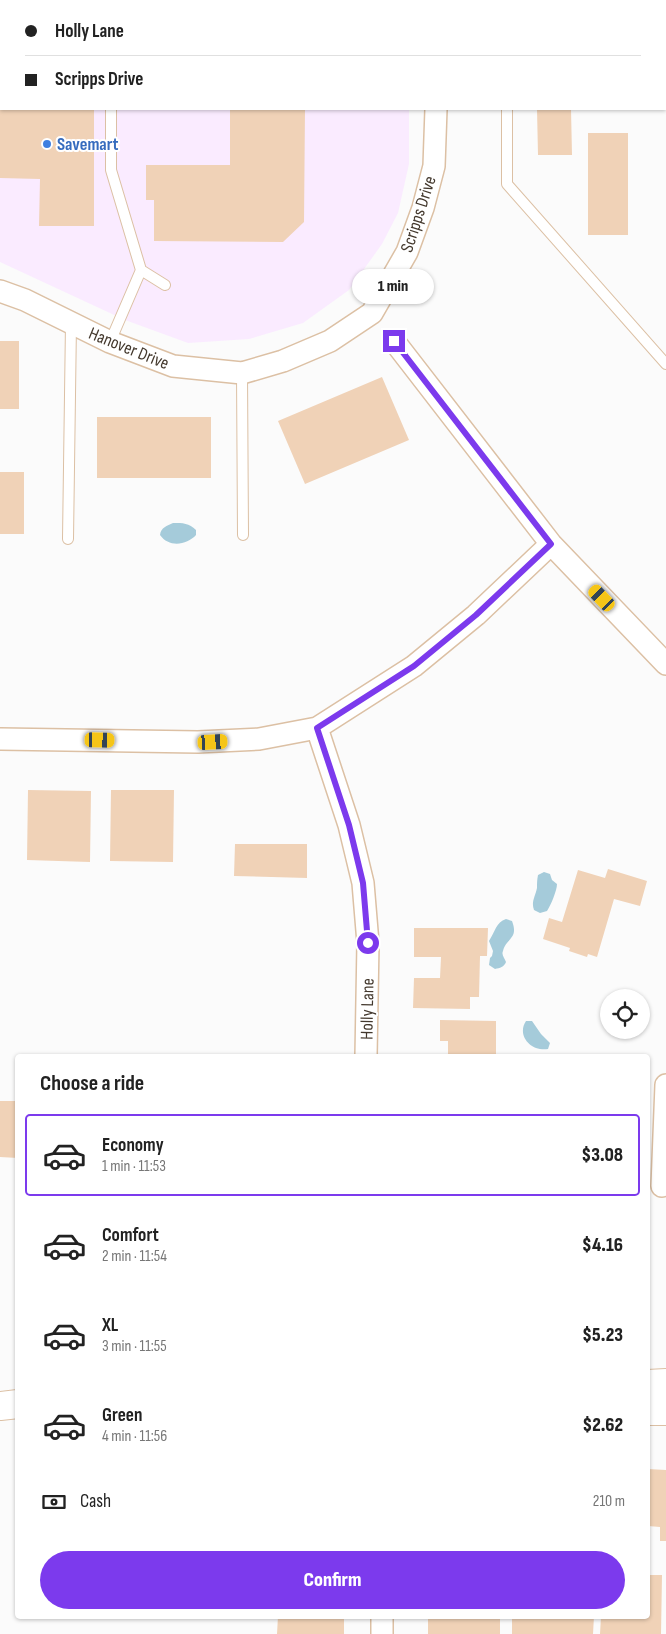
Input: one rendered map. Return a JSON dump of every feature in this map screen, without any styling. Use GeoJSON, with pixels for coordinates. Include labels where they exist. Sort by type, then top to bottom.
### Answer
{"type":"FeatureCollection","features":[{"type":"Feature","properties":{"kind":"street","name":"Scripps Drive"},"geometry":{"type":"LineString","coordinates":[[372,314],[407,252],[423,208],[434,166],[436,110]]}},
{"type":"Feature","properties":{"kind":"street","name":"Hanover Drive"},"geometry":{"type":"LineString","coordinates":[[0,291],[25,300],[110,342],[173,366],[242,374],[283,361],[330,341],[372,314]]}},
{"type":"Feature","properties":{"kind":"street"},"geometry":{"type":"LineString","coordinates":[[394,341],[551,544],[666,664]]}},
{"type":"Feature","properties":{"kind":"street"},"geometry":{"type":"LineString","coordinates":[[0,739],[198,742],[258,739],[317,728],[414,666],[476,615],[551,544]]}},
{"type":"Feature","properties":{"kind":"street","name":"Holly Lane"},"geometry":{"type":"LineString","coordinates":[[317,728],[349,825],[363,883],[368,943],[366,1054]]}},
{"type":"Feature","properties":{"kind":"street"},"geometry":{"type":"LineString","coordinates":[[662,1186],[666,1086]]}},
{"type":"Feature","properties":{"kind":"street"},"geometry":{"type":"LineString","coordinates":[[650,1384],[666,1383]]}},
{"type":"Feature","properties":{"kind":"street"},"geometry":{"type":"LineString","coordinates":[[0,1406],[15,1404]]}},
{"type":"Feature","properties":{"kind":"street"},"geometry":{"type":"LineString","coordinates":[[650,1411],[666,1411]]}},
{"type":"Feature","properties":{"kind":"street"},"geometry":{"type":"LineString","coordinates":[[382,1619],[382,1634]]}},
{"type":"Feature","properties":{"kind":"lane"},"geometry":{"type":"LineString","coordinates":[[110,342],[141,270],[111,170],[111,110]]}},
{"type":"Feature","properties":{"kind":"lane"},"geometry":{"type":"LineString","coordinates":[[507,110],[507,184],[666,364]]}},
{"type":"Feature","properties":{"kind":"lane"},"geometry":{"type":"LineString","coordinates":[[141,270],[165,285]]}},
{"type":"Feature","properties":{"kind":"lane"},"geometry":{"type":"LineString","coordinates":[[68,538],[71,324]]}},
{"type":"Feature","properties":{"kind":"lane"},"geometry":{"type":"LineString","coordinates":[[242,374],[243,535]]}},
{"type":"Feature","properties":{"kind":"shaded area"},"geometry":{"type":"Polygon","coordinates":[[[0,110],[409,110],[409,164],[398,213],[382,244],[349,290],[303,323],[249,339],[188,343],[125,320],[0,262],[0,110]]]}},
{"type":"Feature","properties":{"kind":"water"},"geometry":{"type":"Polygon","coordinates":[[[173,523],[183,523],[191,526],[196,530],[196,535],[183,543],[168,542],[160,535],[165,527],[173,523]]]}},
{"type":"Feature","properties":{"kind":"water"},"geometry":{"type":"Polygon","coordinates":[[[544,872],[550,874],[552,880],[557,884],[549,908],[547,911],[540,913],[534,910],[533,902],[538,875],[544,872]]]}},
{"type":"Feature","properties":{"kind":"water"},"geometry":{"type":"Polygon","coordinates":[[[506,919],[512,921],[514,931],[503,952],[505,964],[495,969],[489,965],[493,951],[489,941],[498,925],[506,919]]]}},
{"type":"Feature","properties":{"kind":"water"},"geometry":{"type":"Polygon","coordinates":[[[526,1021],[532,1021],[550,1043],[548,1049],[536,1048],[527,1042],[523,1032],[526,1021]]]}},
{"type":"Feature","properties":{"kind":"building","name":"Savemart"},"geometry":{"type":"Polygon","coordinates":[[[0,110],[94,110],[94,226],[39,226],[40,179],[0,178],[0,110]]]}},
{"type":"Feature","properties":{"kind":"building"},"geometry":{"type":"Polygon","coordinates":[[[230,110],[305,110],[304,222],[283,242],[154,241],[154,200],[146,200],[146,165],[230,165],[230,110]]]}},
{"type":"Feature","properties":{"kind":"building"},"geometry":{"type":"Polygon","coordinates":[[[537,110],[571,110],[572,155],[538,155],[537,110]]]}},
{"type":"Feature","properties":{"kind":"building"},"geometry":{"type":"Polygon","coordinates":[[[588,133],[628,133],[628,235],[588,235],[588,133]]]}},
{"type":"Feature","properties":{"kind":"building"},"geometry":{"type":"Polygon","coordinates":[[[0,341],[19,341],[19,409],[0,409],[0,341]]]}},
{"type":"Feature","properties":{"kind":"building"},"geometry":{"type":"Polygon","coordinates":[[[382,377],[409,440],[305,484],[278,421],[382,377]]]}},
{"type":"Feature","properties":{"kind":"building"},"geometry":{"type":"Polygon","coordinates":[[[97,417],[211,417],[211,478],[97,478],[97,417]]]}},
{"type":"Feature","properties":{"kind":"building"},"geometry":{"type":"Polygon","coordinates":[[[0,472],[24,472],[24,534],[0,534],[0,472]]]}},
{"type":"Feature","properties":{"kind":"building"},"geometry":{"type":"Polygon","coordinates":[[[28,790],[91,791],[90,862],[27,860],[28,790]]]}},
{"type":"Feature","properties":{"kind":"building"},"geometry":{"type":"Polygon","coordinates":[[[111,790],[174,790],[173,862],[110,861],[111,790]]]}},
{"type":"Feature","properties":{"kind":"building"},"geometry":{"type":"Polygon","coordinates":[[[235,844],[307,844],[307,878],[234,876],[235,844]]]}},
{"type":"Feature","properties":{"kind":"building"},"geometry":{"type":"Polygon","coordinates":[[[608,869],[647,881],[640,906],[614,899],[597,957],[588,954],[587,957],[569,951],[570,948],[543,939],[549,918],[562,922],[578,870],[605,878],[608,869]]]}},
{"type":"Feature","properties":{"kind":"building"},"geometry":{"type":"Polygon","coordinates":[[[414,928],[488,928],[487,956],[480,956],[479,997],[470,997],[470,1009],[413,1008],[414,978],[440,978],[441,957],[414,957],[414,928]]]}},
{"type":"Feature","properties":{"kind":"building"},"geometry":{"type":"Polygon","coordinates":[[[440,1020],[496,1021],[496,1054],[448,1054],[448,1041],[440,1041],[440,1020]]]}},
{"type":"Feature","properties":{"kind":"building"},"geometry":{"type":"Polygon","coordinates":[[[0,1101],[15,1101],[15,1158],[0,1157],[0,1101]]]}},
{"type":"Feature","properties":{"kind":"building"},"geometry":{"type":"Polygon","coordinates":[[[650,1469],[666,1470],[666,1541],[660,1541],[660,1527],[650,1526],[650,1469]]]}},
{"type":"Feature","properties":{"kind":"building"},"geometry":{"type":"Polygon","coordinates":[[[650,1575],[662,1575],[661,1634],[600,1634],[601,1619],[650,1619],[650,1575]]]}},
{"type":"Feature","properties":{"kind":"building"},"geometry":{"type":"Polygon","coordinates":[[[278,1619],[344,1619],[344,1634],[277,1634],[278,1619]]]}},
{"type":"Feature","properties":{"kind":"building"},"geometry":{"type":"Polygon","coordinates":[[[428,1619],[500,1619],[500,1634],[428,1634],[428,1619]]]}},
{"type":"Feature","properties":{"kind":"building"},"geometry":{"type":"Polygon","coordinates":[[[512,1619],[594,1619],[593,1634],[512,1634],[512,1619]]]}},
{"type":"Feature","properties":{"kind":"place","name":"Savemart"},"geometry":{"type":"Point","coordinates":[47,144]}},
{"type":"Feature","properties":{"kind":"route"},"geometry":{"type":"LineString","coordinates":[[368,943],[363,883],[349,825],[317,728],[414,666],[476,615],[551,544],[394,341]]}}]}
